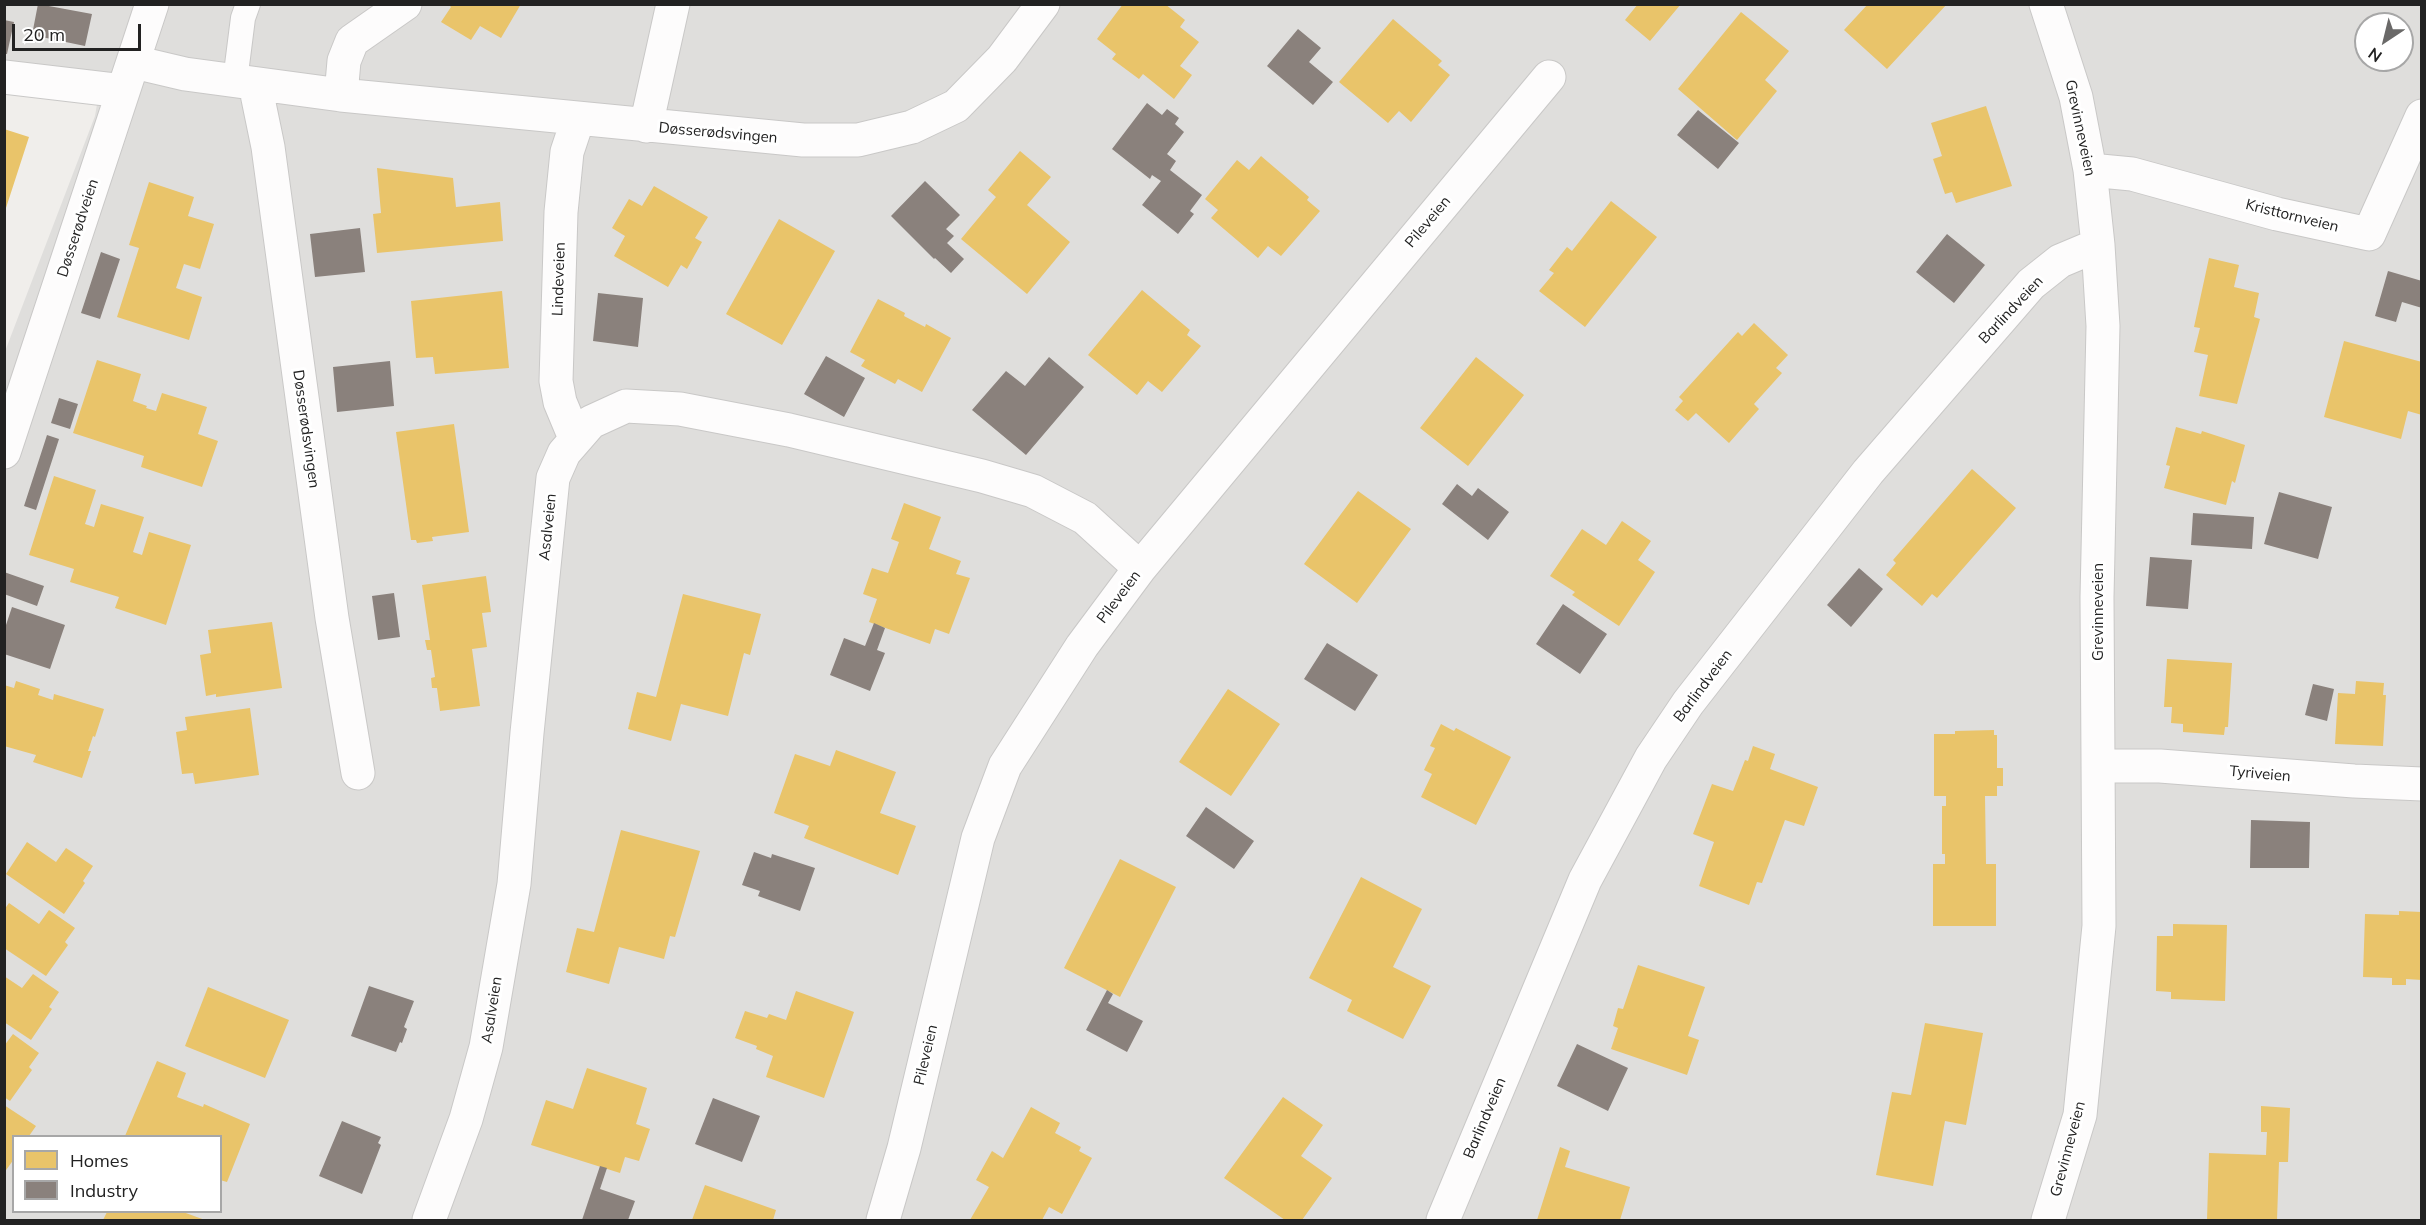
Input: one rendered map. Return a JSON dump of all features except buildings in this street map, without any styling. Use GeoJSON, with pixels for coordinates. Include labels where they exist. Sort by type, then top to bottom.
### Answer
{"type":"FeatureCollection","features":[{"type":"Feature","properties":{"kind":"street","name":"Døsserødveien"},"geometry":{"type":"LineString","coordinates":[[4,453],[152,4]]}},
{"type":"Feature","properties":{"kind":"street"},"geometry":{"type":"LineString","coordinates":[[341,95],[344,61],[352,41],[405,4]]}},
{"type":"Feature","properties":{"kind":"street"},"geometry":{"type":"LineString","coordinates":[[646,126],[673,4]]}},
{"type":"Feature","properties":{"kind":"street","name":"Døsserødsvingen"},"geometry":{"type":"LineString","coordinates":[[4,77],[185,74],[341,95],[646,126],[803,140],[858,140],[912,127],[956,106],[1002,59],[1042,4]]}},
{"type":"Feature","properties":{"kind":"street","name":"Grevinneveien"},"geometry":{"type":"LineString","coordinates":[[2046,4],[2076,97],[2090,170],[2103,326],[2097,597],[2098,926],[2080,1115],[2048,1221]]}},
{"type":"Feature","properties":{"kind":"street","name":"Pileveien"},"geometry":{"type":"LineString","coordinates":[[882,1221],[907,1136],[978,838],[1005,766],[1082,646],[1140,568],[1549,77]]}},
{"type":"Feature","properties":{"kind":"street","name":"Døsserødsvingen"},"geometry":{"type":"LineString","coordinates":[[245,83],[268,147],[332,618],[358,773]]}},
{"type":"Feature","properties":{"kind":"street","name":"Kristtornveien"},"geometry":{"type":"LineString","coordinates":[[2090,170],[2132,174],[2277,214],[2368,234],[2421,116]]}},
{"type":"Feature","properties":{"kind":"street","name":"Lindeveien"},"geometry":{"type":"LineString","coordinates":[[575,438],[560,402],[556,381],[561,212],[567,152],[578,119]]}},
{"type":"Feature","properties":{"kind":"street","name":"Barlindveien"},"geometry":{"type":"LineString","coordinates":[[1443,1221],[1585,880],[1651,758],[1688,702],[1868,472],[2031,284],[2060,261],[2098,245]]}},
{"type":"Feature","properties":{"kind":"street","name":"Asalveien"},"geometry":{"type":"LineString","coordinates":[[429,1221],[466,1119],[486,1047],[514,884],[553,478],[564,453],[591,422],[626,406],[680,409],[789,430],[982,476],[1034,491],[1085,518],[1140,568]]}},
{"type":"Feature","properties":{"kind":"street","name":"Tyriveien"},"geometry":{"type":"LineString","coordinates":[[2098,766],[2160,766],[2421,784]]}},
{"type":"Feature","properties":{"kind":"lane"},"geometry":{"type":"LineString","coordinates":[[245,83],[243,18],[248,4]]}},
{"type":"Feature","properties":{"kind":"shaded area"},"geometry":{"type":"Polygon","coordinates":[[[5,5],[2421,5],[2421,1220],[5,1220],[4,354],[95,116],[102,75],[5,64],[5,5]]]}}]}
